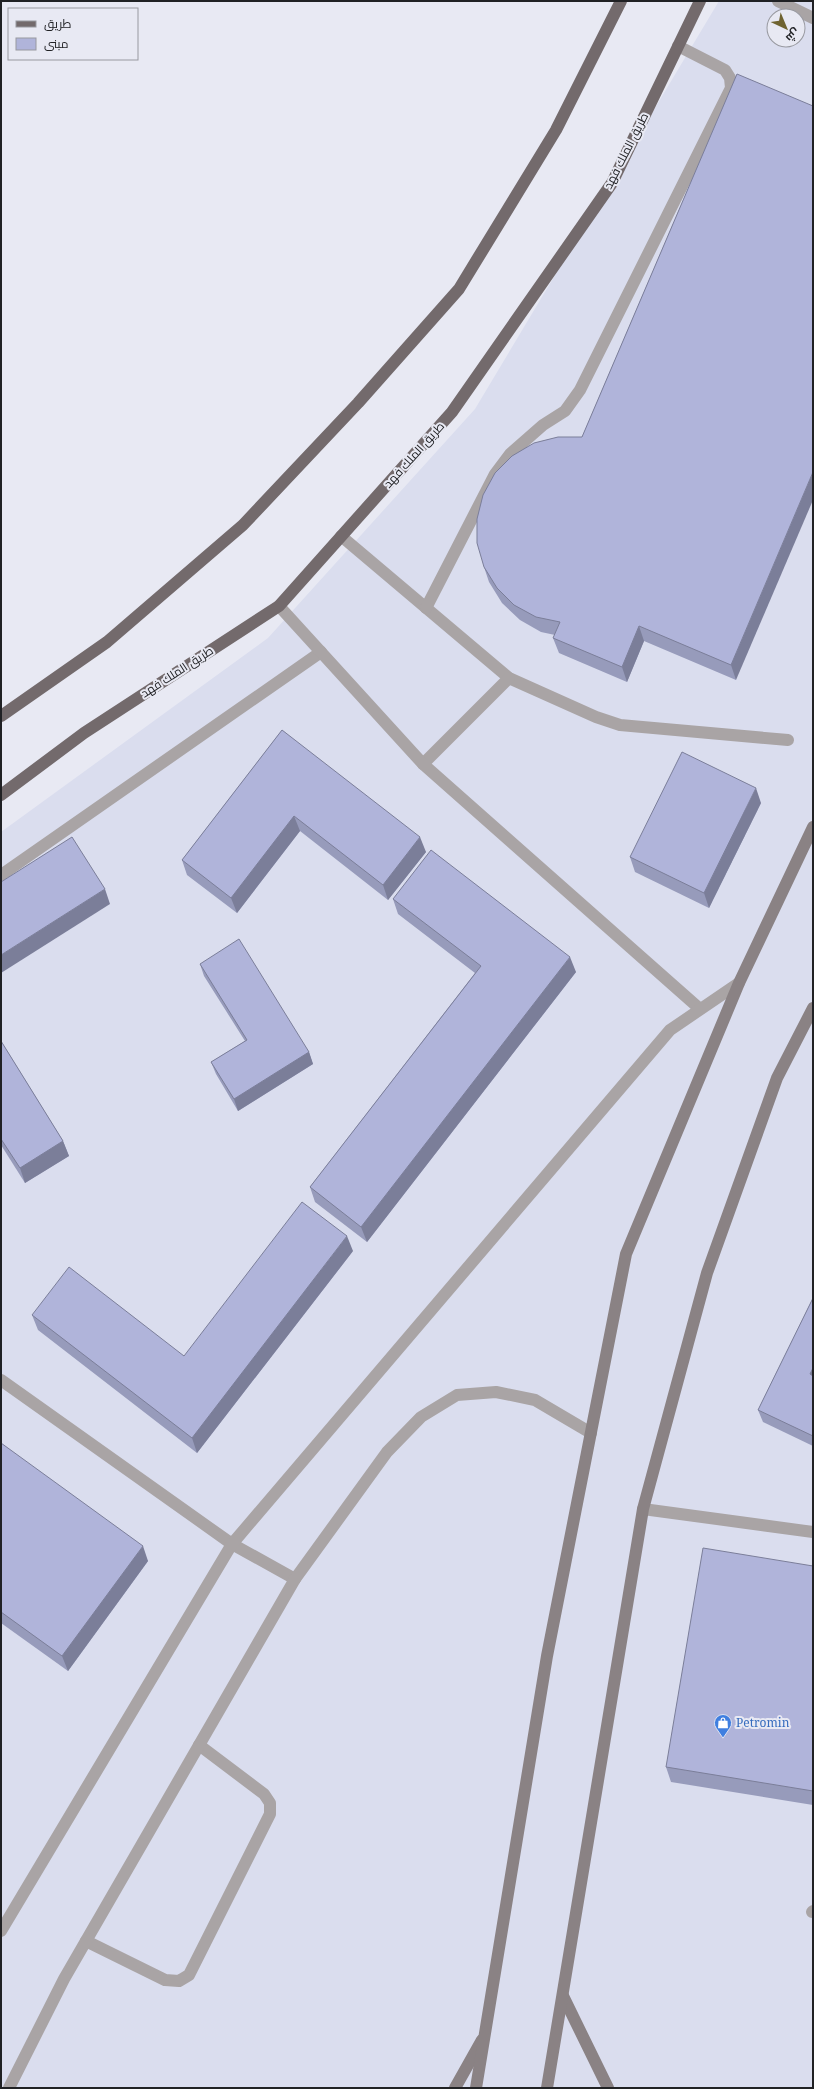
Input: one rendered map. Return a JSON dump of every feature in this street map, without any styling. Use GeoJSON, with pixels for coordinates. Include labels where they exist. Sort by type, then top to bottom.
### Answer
{"type":"FeatureCollection","features":[{"type":"Feature","properties":{"kind":"main road"},"geometry":{"type":"LineString","coordinates":[[1,716],[107,642],[243,525],[358,403],[453,295],[556,130],[621,1]]}},
{"type":"Feature","properties":{"kind":"main road","name":"طريق الملك فهد"},"geometry":{"type":"LineString","coordinates":[[1,795],[84,733],[278,606],[452,412],[612,183],[700,1]]}},
{"type":"Feature","properties":{"kind":"main road"},"geometry":{"type":"LineString","coordinates":[[476,2088],[547,1656],[626,1254],[739,983],[813,827]]}},
{"type":"Feature","properties":{"kind":"main road"},"geometry":{"type":"LineString","coordinates":[[547,2088],[564,1996],[643,1509],[707,1273],[777,1078],[813,1008]]}},
{"type":"Feature","properties":{"kind":"main road"},"geometry":{"type":"LineString","coordinates":[[564,1996],[608,2088]]}},
{"type":"Feature","properties":{"kind":"main road"},"geometry":{"type":"LineString","coordinates":[[455,2088],[485,2034]]}},
{"type":"Feature","properties":{"kind":"street"},"geometry":{"type":"LineString","coordinates":[[778,1],[813,18]]}},
{"type":"Feature","properties":{"kind":"street"},"geometry":{"type":"LineString","coordinates":[[426,608],[495,474],[510,454],[543,425],[565,411],[580,390],[731,88],[730,78],[725,70],[678,46]]}},
{"type":"Feature","properties":{"kind":"street"},"geometry":{"type":"LineString","coordinates":[[341,536],[508,678],[620,725],[788,740]]}},
{"type":"Feature","properties":{"kind":"street"},"geometry":{"type":"LineString","coordinates":[[278,606],[423,764],[700,1009]]}},
{"type":"Feature","properties":{"kind":"street"},"geometry":{"type":"LineString","coordinates":[[1,875],[321,652]]}},
{"type":"Feature","properties":{"kind":"street"},"geometry":{"type":"LineString","coordinates":[[423,764],[508,678]]}},
{"type":"Feature","properties":{"kind":"street"},"geometry":{"type":"LineString","coordinates":[[1,1931],[232,1544],[670,1030],[739,983]]}},
{"type":"Feature","properties":{"kind":"street"},"geometry":{"type":"LineString","coordinates":[[1,1380],[232,1544],[296,1579]]}},
{"type":"Feature","properties":{"kind":"street"},"geometry":{"type":"LineString","coordinates":[[9,2088],[64,1979],[296,1579],[387,1452],[421,1417],[458,1395],[496,1392],[535,1400],[591,1433]]}},
{"type":"Feature","properties":{"kind":"street"},"geometry":{"type":"LineString","coordinates":[[643,1509],[813,1532]]}},
{"type":"Feature","properties":{"kind":"street"},"geometry":{"type":"LineString","coordinates":[[86,1941],[165,1980],[179,1981],[189,1975],[270,1814],[270,1803],[264,1794],[199,1745]]}},
{"type":"Feature","properties":{"kind":"shaded area"},"geometry":{"type":"Polygon","coordinates":[[[719,1],[813,1],[813,2088],[1,2088],[1,832],[268,638],[475,409],[719,1]]]}},
{"type":"Feature","properties":{"kind":"building"},"geometry":{"type":"Polygon","coordinates":[[[737,74],[813,106],[813,472],[731,665],[639,626],[622,667],[553,638],[560,622],[536,617],[514,605],[497,588],[484,567],[477,543],[477,519],[483,495],[495,473],[512,456],[534,443],[558,437],[582,437],[737,74]]]}},
{"type":"Feature","properties":{"kind":"building"},"geometry":{"type":"Polygon","coordinates":[[[282,730],[420,837],[383,885],[294,816],[231,898],[182,860],[282,730]]]}},
{"type":"Feature","properties":{"kind":"building"},"geometry":{"type":"Polygon","coordinates":[[[682,752],[756,788],[704,893],[630,857],[682,752]]]}},
{"type":"Feature","properties":{"kind":"building"},"geometry":{"type":"Polygon","coordinates":[[[72,837],[105,889],[1,955],[1,882],[72,837]]]}},
{"type":"Feature","properties":{"kind":"building"},"geometry":{"type":"Polygon","coordinates":[[[431,850],[570,957],[361,1227],[310,1187],[481,966],[393,899],[431,850]]]}},
{"type":"Feature","properties":{"kind":"building"},"geometry":{"type":"Polygon","coordinates":[[[239,939],[309,1052],[234,1099],[211,1062],[247,1040],[200,964],[239,939]]]}},
{"type":"Feature","properties":{"kind":"building"},"geometry":{"type":"Polygon","coordinates":[[[1,1041],[63,1141],[20,1168],[1,1139],[1,1041]]]}},
{"type":"Feature","properties":{"kind":"building"},"geometry":{"type":"Polygon","coordinates":[[[302,1202],[347,1236],[192,1438],[32,1315],[69,1267],[184,1356],[302,1202]]]}},
{"type":"Feature","properties":{"kind":"building"},"geometry":{"type":"Polygon","coordinates":[[[813,1298],[813,1368],[810,1374],[813,1376],[813,1436],[758,1410],[813,1298]]]}},
{"type":"Feature","properties":{"kind":"building"},"geometry":{"type":"Polygon","coordinates":[[[1,1443],[143,1546],[62,1656],[1,1612],[1,1443]]]}},
{"type":"Feature","properties":{"kind":"building"},"geometry":{"type":"Polygon","coordinates":[[[703,1548],[813,1566],[813,1791],[666,1767],[703,1548]]]}},
{"type":"Feature","properties":{"kind":"place","name":"Petromin"},"geometry":{"type":"Point","coordinates":[723,1738]}}]}
